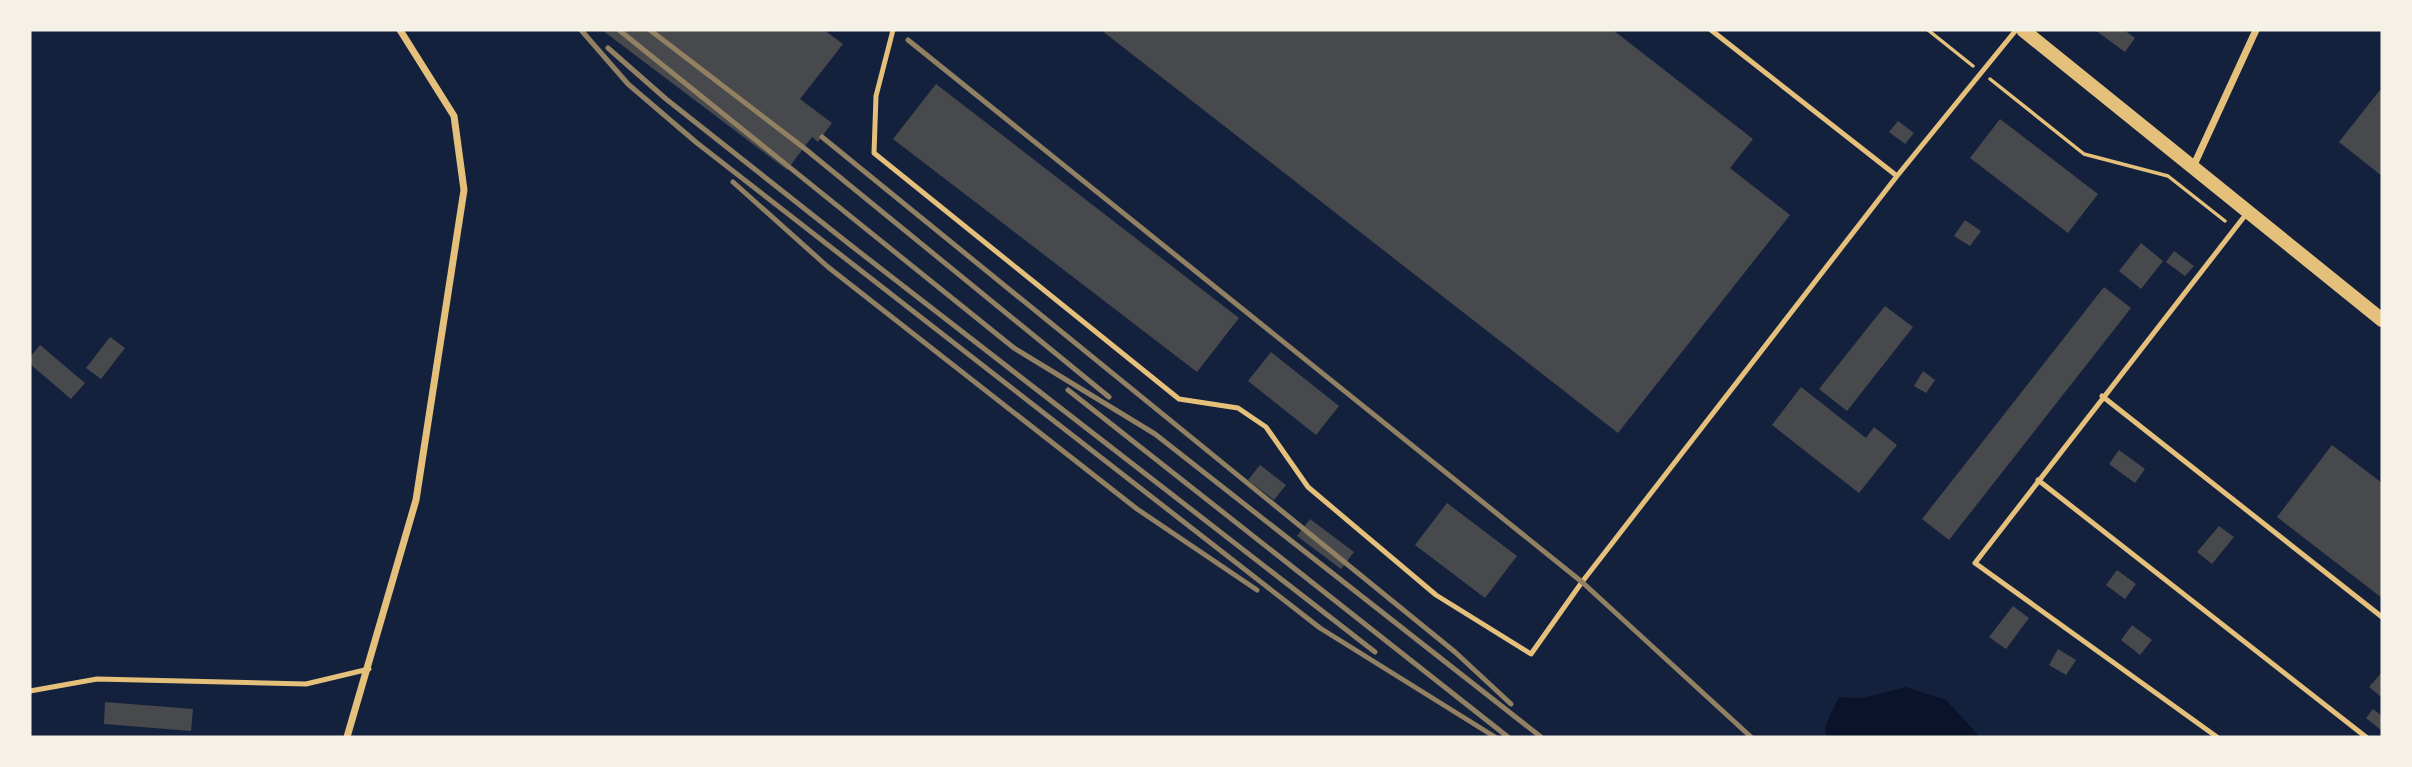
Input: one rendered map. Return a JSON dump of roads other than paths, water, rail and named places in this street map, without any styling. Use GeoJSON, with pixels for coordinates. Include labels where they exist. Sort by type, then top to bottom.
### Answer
{"type":"FeatureCollection","features":[{"type":"Feature","properties":{"kind":"main road"},"geometry":{"type":"LineString","coordinates":[[2023,30],[2382,320]]}},
{"type":"Feature","properties":{"kind":"street"},"geometry":{"type":"LineString","coordinates":[[347,737],[369,669],[416,500],[464,190],[454,116],[400,30]]}},
{"type":"Feature","properties":{"kind":"street"},"geometry":{"type":"LineString","coordinates":[[2193,167],[2256,30]]}},
{"type":"Feature","properties":{"kind":"lane"},"geometry":{"type":"LineString","coordinates":[[893,30],[876,96],[874,153],[1180,399],[1238,408],[1266,427],[1308,487],[1436,595],[1531,654],[1582,582],[1897,176],[2015,30]]}},
{"type":"Feature","properties":{"kind":"lane"},"geometry":{"type":"LineString","coordinates":[[1711,30],[1897,176]]}},
{"type":"Feature","properties":{"kind":"lane"},"geometry":{"type":"LineString","coordinates":[[2217,737],[1975,563],[2102,396],[2247,213]]}},
{"type":"Feature","properties":{"kind":"lane"},"geometry":{"type":"LineString","coordinates":[[2102,396],[2382,617]]}},
{"type":"Feature","properties":{"kind":"lane"},"geometry":{"type":"LineString","coordinates":[[2038,480],[2366,737]]}},
{"type":"Feature","properties":{"kind":"lane"},"geometry":{"type":"LineString","coordinates":[[30,691],[97,679],[306,684],[369,669]]}},
{"type":"Feature","properties":{"kind":"water"},"geometry":{"type":"Polygon","coordinates":[[[1906,687],[1946,700],[1980,737],[1827,737],[1825,726],[1839,697],[1863,698],[1906,687]]]}},
{"type":"Feature","properties":{"kind":"railway"},"geometry":{"type":"LineString","coordinates":[[581,30],[628,84],[697,143],[1320,628],[1495,737]]}},
{"type":"Feature","properties":{"kind":"railway"},"geometry":{"type":"LineString","coordinates":[[619,30],[1014,348],[1155,434],[1541,737]]}},
{"type":"Feature","properties":{"kind":"railway"},"geometry":{"type":"LineString","coordinates":[[650,30],[804,148],[1109,397]]}},
{"type":"Feature","properties":{"kind":"railway"},"geometry":{"type":"LineString","coordinates":[[908,40],[1582,582],[1751,737]]}},
{"type":"Feature","properties":{"kind":"railway"},"geometry":{"type":"LineString","coordinates":[[608,48],[666,99],[853,247],[1375,652]]}},
{"type":"Feature","properties":{"kind":"railway"},"geometry":{"type":"LineString","coordinates":[[822,137],[1455,652],[1511,704]]}},
{"type":"Feature","properties":{"kind":"railway"},"geometry":{"type":"LineString","coordinates":[[733,182],[828,267],[1137,509],[1257,590]]}},
{"type":"Feature","properties":{"kind":"railway"},"geometry":{"type":"LineString","coordinates":[[1068,390],[1508,737]]}}]}
